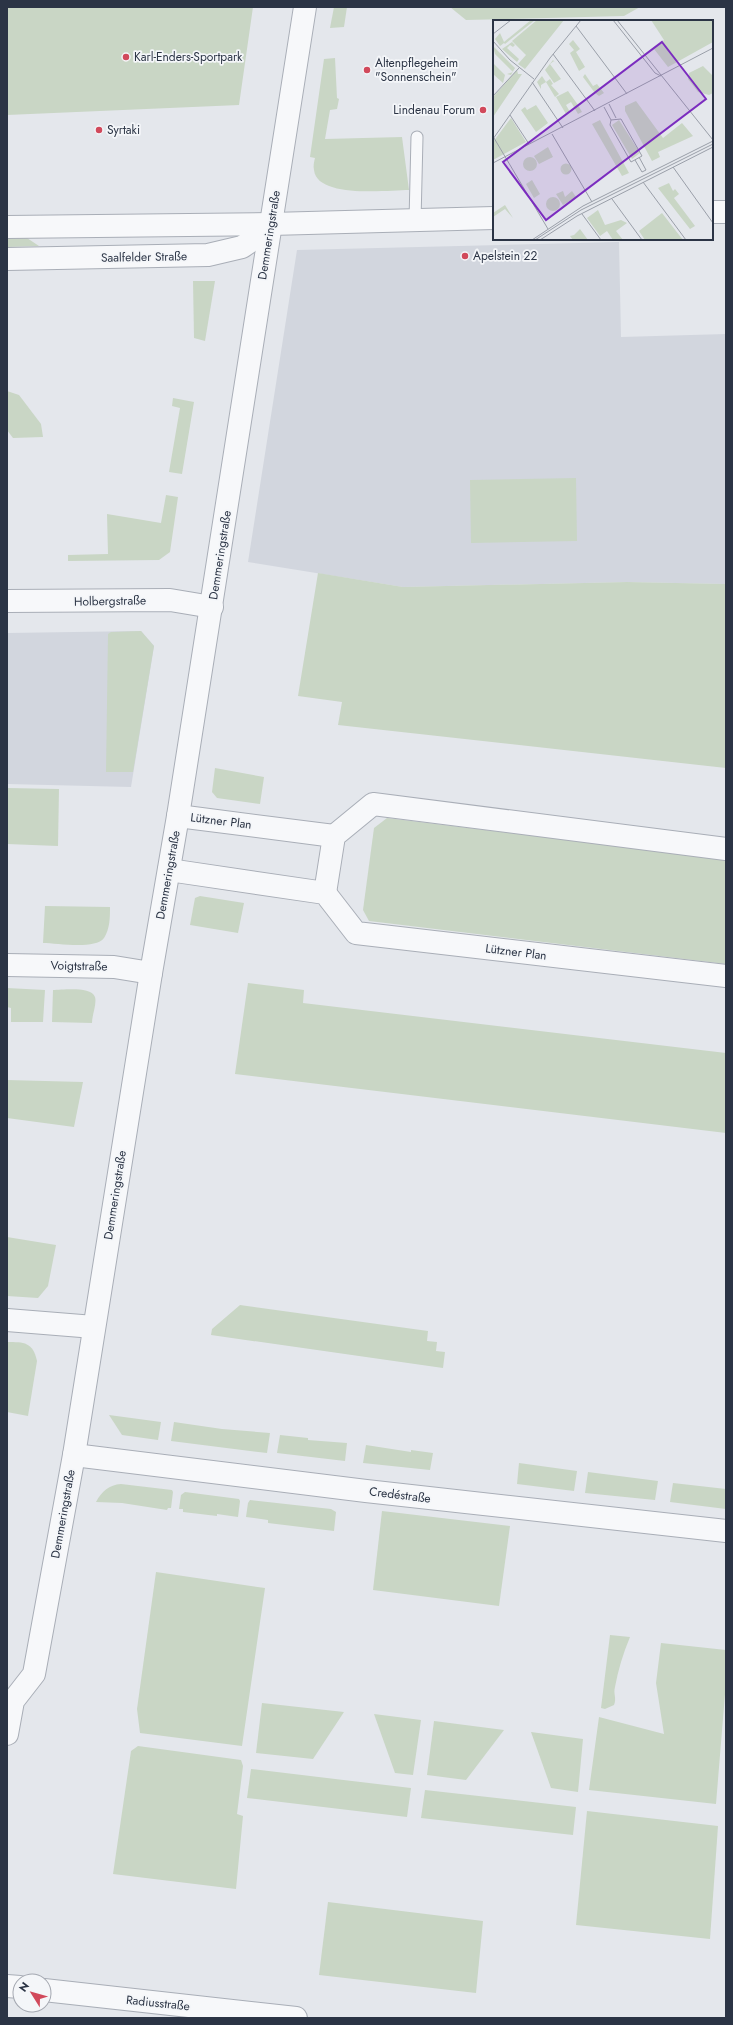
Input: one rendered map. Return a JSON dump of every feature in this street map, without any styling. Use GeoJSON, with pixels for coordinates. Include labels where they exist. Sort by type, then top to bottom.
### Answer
{"type":"FeatureCollection","features":[{"type":"Feature","properties":{"kind":"street","name":"Demmeringstraße"},"geometry":{"type":"LineString","coordinates":[[7,1734],[10,1701],[34,1674],[74,1455],[151,973],[212,608],[305,7]]}},
{"type":"Feature","properties":{"kind":"street"},"geometry":{"type":"LineString","coordinates":[[713,212],[726,212]]}},
{"type":"Feature","properties":{"kind":"street"},"geometry":{"type":"LineString","coordinates":[[7,227],[271,224],[493,218]]}},
{"type":"Feature","properties":{"kind":"street","name":"Saalfelder Straße"},"geometry":{"type":"LineString","coordinates":[[7,259],[208,255],[242,247],[258,236],[271,224]]}},
{"type":"Feature","properties":{"kind":"street","name":"Holbergstraße"},"geometry":{"type":"LineString","coordinates":[[7,601],[170,600],[212,608]]}},
{"type":"Feature","properties":{"kind":"street"},"geometry":{"type":"LineString","coordinates":[[169,870],[325,893],[334,836],[373,804],[726,849]]}},
{"type":"Feature","properties":{"kind":"street","name":"Lützner Plan"},"geometry":{"type":"LineString","coordinates":[[178,816],[334,836]]}},
{"type":"Feature","properties":{"kind":"street","name":"Lützner Plan"},"geometry":{"type":"LineString","coordinates":[[325,893],[356,932],[726,976]]}},
{"type":"Feature","properties":{"kind":"street","name":"Voigtstraße"},"geometry":{"type":"LineString","coordinates":[[7,964],[114,967],[151,973]]}},
{"type":"Feature","properties":{"kind":"street"},"geometry":{"type":"LineString","coordinates":[[7,1320],[94,1327]]}},
{"type":"Feature","properties":{"kind":"street","name":"Credéstraße"},"geometry":{"type":"LineString","coordinates":[[74,1455],[366,1491],[726,1531]]}},
{"type":"Feature","properties":{"kind":"street","name":"Radiusstraße"},"geometry":{"type":"LineString","coordinates":[[52,1991],[274,2017],[296,2018]]}},
{"type":"Feature","properties":{"kind":"lane"},"geometry":{"type":"LineString","coordinates":[[415,221],[417,137]]}},
{"type":"Feature","properties":{"kind":"shaded area"},"geometry":{"type":"Polygon","coordinates":[[[619,242],[621,337],[726,334],[726,584],[627,582],[403,587],[248,562],[297,250],[619,242]]]}},
{"type":"Feature","properties":{"kind":"shaded area"},"geometry":{"type":"Polygon","coordinates":[[[141,631],[154,646],[131,787],[7,784],[7,633],[141,631]]]}},
{"type":"Feature","properties":{"kind":"green space","name":"Karl-Enders-Sportpark"},"geometry":{"type":"Polygon","coordinates":[[[7,7],[253,7],[239,105],[7,115],[7,7]]]}},
{"type":"Feature","properties":{"kind":"green space"},"geometry":{"type":"Polygon","coordinates":[[[334,7],[347,7],[344,27],[330,28],[334,7]]]}},
{"type":"Feature","properties":{"kind":"green space"},"geometry":{"type":"Polygon","coordinates":[[[450,7],[640,7],[624,16],[466,20],[450,7]]]}},
{"type":"Feature","properties":{"kind":"green space"},"geometry":{"type":"Polygon","coordinates":[[[335,58],[337,98],[339,99],[337,109],[330,110],[325,139],[402,137],[409,190],[355,191],[327,185],[318,179],[314,170],[315,158],[310,157],[324,59],[335,58]]]}},
{"type":"Feature","properties":{"kind":"green space"},"geometry":{"type":"Polygon","coordinates":[[[7,236],[24,236],[39,246],[7,247],[7,236]]]}},
{"type":"Feature","properties":{"kind":"green space"},"geometry":{"type":"Polygon","coordinates":[[[193,281],[215,281],[205,341],[194,338],[193,281]]]}},
{"type":"Feature","properties":{"kind":"green space"},"geometry":{"type":"Polygon","coordinates":[[[7,391],[19,395],[41,424],[43,437],[13,438],[7,430],[7,391]]]}},
{"type":"Feature","properties":{"kind":"green space"},"geometry":{"type":"Polygon","coordinates":[[[173,398],[194,402],[182,474],[169,472],[180,408],[172,406],[173,398]]]}},
{"type":"Feature","properties":{"kind":"green space"},"geometry":{"type":"Polygon","coordinates":[[[576,478],[577,541],[471,543],[470,480],[576,478]]]}},
{"type":"Feature","properties":{"kind":"green space"},"geometry":{"type":"Polygon","coordinates":[[[166,495],[178,497],[170,552],[159,560],[68,561],[68,555],[108,554],[107,514],[161,523],[166,495]]]}},
{"type":"Feature","properties":{"kind":"green space"},"geometry":{"type":"Polygon","coordinates":[[[318,573],[403,587],[627,582],[726,584],[726,768],[338,725],[342,702],[298,696],[318,573]]]}},
{"type":"Feature","properties":{"kind":"green space"},"geometry":{"type":"Polygon","coordinates":[[[141,631],[154,646],[133,772],[106,772],[108,634],[111,632],[141,631]]]}},
{"type":"Feature","properties":{"kind":"green space"},"geometry":{"type":"Polygon","coordinates":[[[215,768],[264,777],[260,804],[217,798],[212,792],[215,768]]]}},
{"type":"Feature","properties":{"kind":"green space"},"geometry":{"type":"Polygon","coordinates":[[[7,788],[59,789],[58,846],[7,844],[7,788]]]}},
{"type":"Feature","properties":{"kind":"green space"},"geometry":{"type":"Polygon","coordinates":[[[387,818],[726,859],[726,964],[369,921],[363,910],[374,828],[387,818]]]}},
{"type":"Feature","properties":{"kind":"green space"},"geometry":{"type":"Polygon","coordinates":[[[200,896],[244,903],[238,933],[190,925],[195,898],[200,896]]]}},
{"type":"Feature","properties":{"kind":"green space"},"geometry":{"type":"Polygon","coordinates":[[[45,906],[110,907],[109,923],[104,938],[99,942],[84,945],[43,943],[45,906]]]}},
{"type":"Feature","properties":{"kind":"green space"},"geometry":{"type":"Polygon","coordinates":[[[248,983],[304,990],[303,1003],[726,1053],[726,1133],[235,1074],[248,983]]]}},
{"type":"Feature","properties":{"kind":"green space"},"geometry":{"type":"Polygon","coordinates":[[[7,988],[45,990],[43,1022],[11,1022],[11,1008],[7,1007],[7,988]]]}},
{"type":"Feature","properties":{"kind":"green space"},"geometry":{"type":"Polygon","coordinates":[[[76,989],[88,991],[92,994],[95,997],[95,1006],[92,1023],[52,1022],[53,990],[76,989]]]}},
{"type":"Feature","properties":{"kind":"green space"},"geometry":{"type":"Polygon","coordinates":[[[7,1080],[83,1082],[74,1127],[7,1118],[7,1080]]]}},
{"type":"Feature","properties":{"kind":"green space"},"geometry":{"type":"Polygon","coordinates":[[[7,1237],[56,1245],[48,1286],[38,1298],[7,1296],[7,1237]]]}},
{"type":"Feature","properties":{"kind":"green space"},"geometry":{"type":"Polygon","coordinates":[[[240,1305],[428,1331],[427,1341],[437,1342],[436,1351],[445,1352],[443,1368],[211,1335],[212,1329],[240,1305]]]}},
{"type":"Feature","properties":{"kind":"green space"},"geometry":{"type":"Polygon","coordinates":[[[7,1342],[27,1344],[33,1350],[37,1361],[28,1416],[7,1412],[7,1342]]]}},
{"type":"Feature","properties":{"kind":"green space"},"geometry":{"type":"Polygon","coordinates":[[[109,1415],[161,1422],[158,1440],[122,1435],[109,1415]]]}},
{"type":"Feature","properties":{"kind":"green space"},"geometry":{"type":"Polygon","coordinates":[[[174,1422],[222,1429],[270,1433],[267,1453],[171,1441],[174,1422]]]}},
{"type":"Feature","properties":{"kind":"green space"},"geometry":{"type":"Polygon","coordinates":[[[280,1435],[308,1438],[308,1440],[347,1443],[345,1461],[277,1453],[280,1435]]]}},
{"type":"Feature","properties":{"kind":"green space"},"geometry":{"type":"Polygon","coordinates":[[[366,1445],[411,1452],[411,1450],[433,1453],[430,1470],[363,1463],[366,1445]]]}},
{"type":"Feature","properties":{"kind":"green space"},"geometry":{"type":"Polygon","coordinates":[[[519,1463],[577,1471],[574,1491],[517,1484],[519,1463]]]}},
{"type":"Feature","properties":{"kind":"green space"},"geometry":{"type":"Polygon","coordinates":[[[588,1472],[658,1481],[655,1500],[585,1493],[588,1472]]]}},
{"type":"Feature","properties":{"kind":"green space"},"geometry":{"type":"Polygon","coordinates":[[[673,1483],[726,1489],[726,1509],[670,1502],[673,1483]]]}},
{"type":"Feature","properties":{"kind":"green space"},"geometry":{"type":"Polygon","coordinates":[[[121,1484],[172,1490],[171,1508],[168,1508],[167,1510],[122,1503],[96,1502],[106,1489],[121,1484]]]}},
{"type":"Feature","properties":{"kind":"green space"},"geometry":{"type":"Polygon","coordinates":[[[185,1492],[239,1499],[238,1517],[183,1512],[183,1509],[179,1509],[181,1495],[185,1492]]]}},
{"type":"Feature","properties":{"kind":"green space"},"geometry":{"type":"Polygon","coordinates":[[[250,1500],[331,1509],[336,1512],[334,1531],[268,1523],[268,1520],[246,1517],[248,1503],[250,1500]]]}},
{"type":"Feature","properties":{"kind":"green space"},"geometry":{"type":"Polygon","coordinates":[[[382,1511],[510,1526],[499,1606],[373,1590],[382,1511]]]}},
{"type":"Feature","properties":{"kind":"green space"},"geometry":{"type":"Polygon","coordinates":[[[156,1572],[265,1588],[242,1746],[140,1733],[137,1709],[156,1572]]]}},
{"type":"Feature","properties":{"kind":"green space"},"geometry":{"type":"Polygon","coordinates":[[[610,1635],[630,1637],[618,1674],[614,1705],[605,1709],[601,1708],[610,1635]]]}},
{"type":"Feature","properties":{"kind":"green space"},"geometry":{"type":"Polygon","coordinates":[[[661,1643],[726,1650],[726,1682],[716,1804],[589,1790],[599,1717],[664,1734],[656,1683],[661,1643]]]}},
{"type":"Feature","properties":{"kind":"green space"},"geometry":{"type":"Polygon","coordinates":[[[262,1703],[344,1712],[313,1759],[256,1753],[262,1703]]]}},
{"type":"Feature","properties":{"kind":"green space"},"geometry":{"type":"Polygon","coordinates":[[[374,1714],[421,1720],[413,1775],[395,1773],[374,1714]]]}},
{"type":"Feature","properties":{"kind":"green space"},"geometry":{"type":"Polygon","coordinates":[[[434,1721],[504,1730],[466,1780],[427,1775],[434,1721]]]}},
{"type":"Feature","properties":{"kind":"green space"},"geometry":{"type":"Polygon","coordinates":[[[531,1732],[583,1739],[578,1792],[551,1788],[531,1732]]]}},
{"type":"Feature","properties":{"kind":"green space"},"geometry":{"type":"Polygon","coordinates":[[[138,1746],[241,1760],[243,1766],[237,1814],[243,1816],[236,1889],[113,1874],[131,1751],[138,1746]]]}},
{"type":"Feature","properties":{"kind":"green space"},"geometry":{"type":"Polygon","coordinates":[[[251,1769],[411,1788],[407,1817],[247,1798],[251,1769]]]}},
{"type":"Feature","properties":{"kind":"green space"},"geometry":{"type":"Polygon","coordinates":[[[425,1790],[576,1807],[573,1835],[421,1818],[425,1790]]]}},
{"type":"Feature","properties":{"kind":"green space"},"geometry":{"type":"Polygon","coordinates":[[[587,1811],[718,1826],[710,1939],[576,1925],[587,1811]]]}},
{"type":"Feature","properties":{"kind":"green space"},"geometry":{"type":"Polygon","coordinates":[[[328,1902],[483,1921],[476,1993],[319,1975],[328,1902]]]}},
{"type":"Feature","properties":{"kind":"place","name":"Karl-Enders-Sportpark"},"geometry":{"type":"Point","coordinates":[126,57]}},
{"type":"Feature","properties":{"kind":"place","name":"Altenpflegeheim \"Sonnenschein\""},"geometry":{"type":"Point","coordinates":[367,70]}},
{"type":"Feature","properties":{"kind":"place","name":"Lindenau Forum"},"geometry":{"type":"Point","coordinates":[483,110]}},
{"type":"Feature","properties":{"kind":"place","name":"Syrtaki"},"geometry":{"type":"Point","coordinates":[99,130]}},
{"type":"Feature","properties":{"kind":"place","name":"Apelstein 22"},"geometry":{"type":"Point","coordinates":[465,256]}}]}
